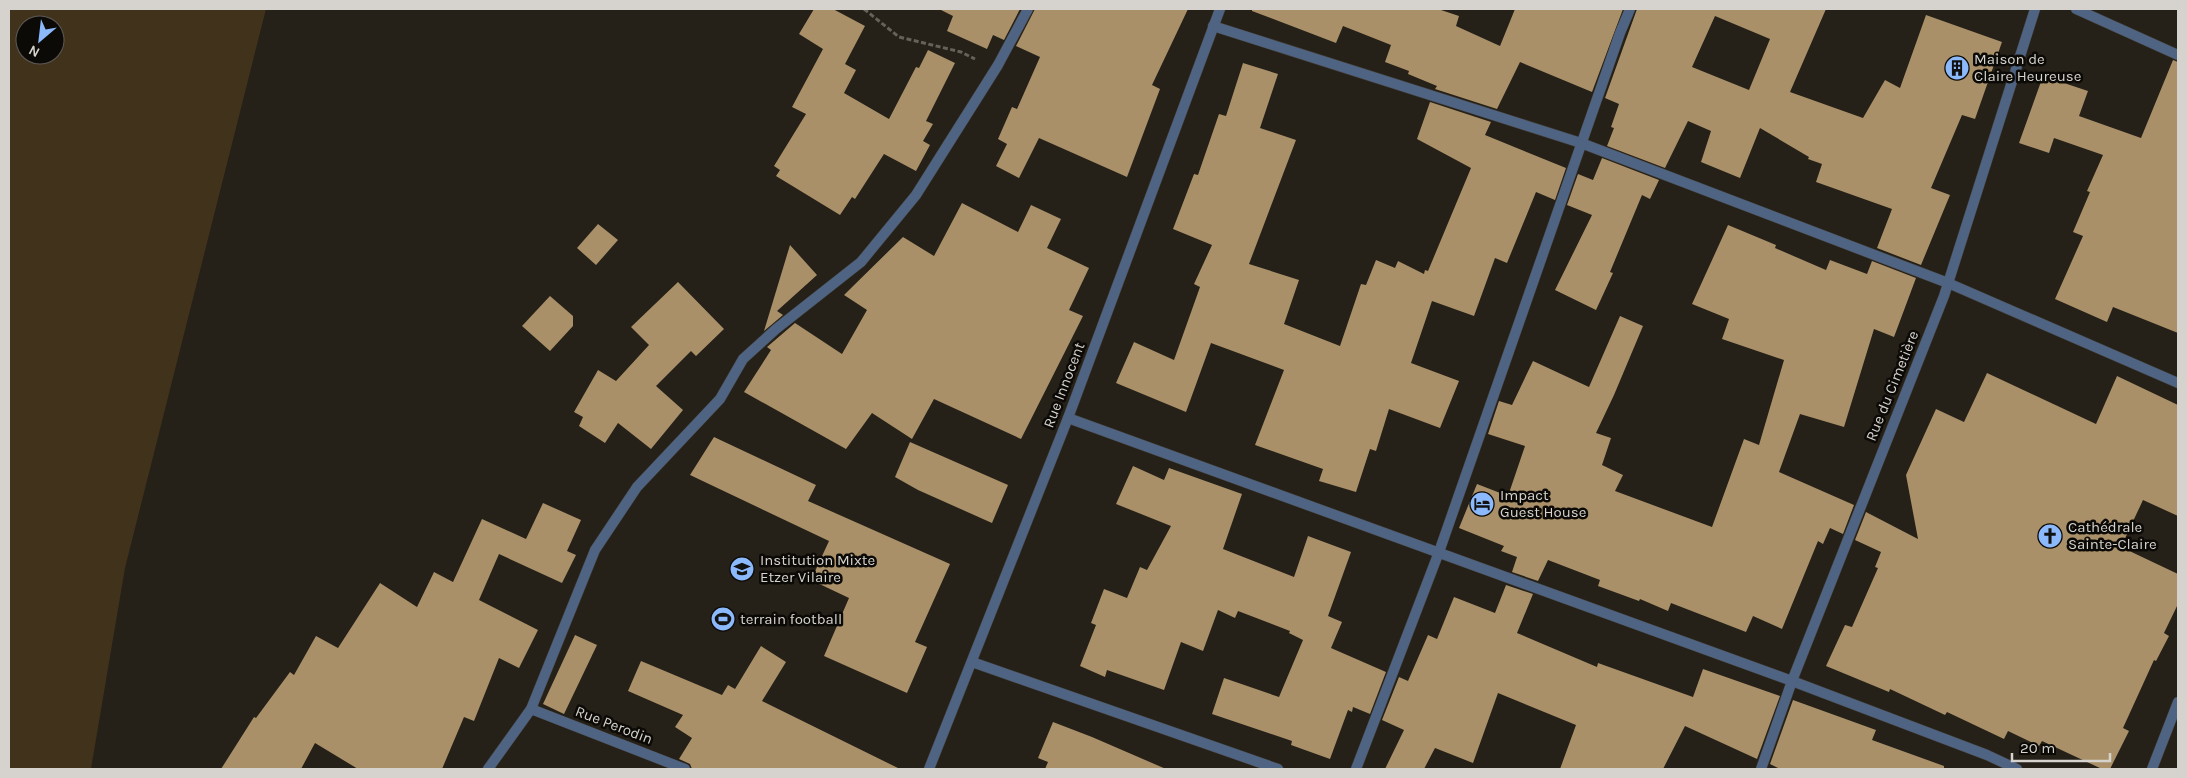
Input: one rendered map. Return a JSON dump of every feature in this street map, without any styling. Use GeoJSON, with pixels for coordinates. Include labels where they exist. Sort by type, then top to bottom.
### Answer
{"type":"FeatureCollection","features":[{"type":"Feature","properties":{"kind":"street"},"geometry":{"type":"LineString","coordinates":[[488,769],[531,709],[595,550],[637,487],[720,399],[743,359],[776,329],[861,262],[916,195],[998,65],[1028,9]]}},
{"type":"Feature","properties":{"kind":"street","name":"Rue Innocent"},"geometry":{"type":"LineString","coordinates":[[929,769],[1068,418],[1220,9]]}},
{"type":"Feature","properties":{"kind":"street"},"geometry":{"type":"LineString","coordinates":[[1356,769],[1439,552],[1630,9]]}},
{"type":"Feature","properties":{"kind":"street","name":"Rue du Cimetière"},"geometry":{"type":"LineString","coordinates":[[1761,769],[1792,681],[1948,283],[2035,9]]}},
{"type":"Feature","properties":{"kind":"street"},"geometry":{"type":"LineString","coordinates":[[2076,9],[2178,54]]}},
{"type":"Feature","properties":{"kind":"street"},"geometry":{"type":"LineString","coordinates":[[1213,26],[1582,144],[1948,283],[2178,383]]}},
{"type":"Feature","properties":{"kind":"street"},"geometry":{"type":"LineString","coordinates":[[1068,418],[1792,681],[1987,755],[2017,769]]}},
{"type":"Feature","properties":{"kind":"street"},"geometry":{"type":"LineString","coordinates":[[972,662],[1278,769]]}},
{"type":"Feature","properties":{"kind":"street"},"geometry":{"type":"LineString","coordinates":[[2152,769],[2178,702]]}},
{"type":"Feature","properties":{"kind":"street","name":"Rue Perodin"},"geometry":{"type":"LineString","coordinates":[[531,709],[686,769]]}},
{"type":"Feature","properties":{"kind":"path"},"geometry":{"type":"LineString","coordinates":[[864,9],[899,37],[961,52],[971,58],[998,65]]}},
{"type":"Feature","properties":{"kind":"shaded area"},"geometry":{"type":"Polygon","coordinates":[[[9,9],[266,9],[125,568],[91,769],[9,769],[9,9]]]}},
{"type":"Feature","properties":{"kind":"building"},"geometry":{"type":"Polygon","coordinates":[[[814,9],[833,9],[865,26],[845,64],[856,70],[844,93],[889,119],[916,67],[919,68],[928,50],[955,63],[926,121],[933,124],[923,141],[930,145],[916,171],[884,154],[855,199],[852,197],[840,215],[776,176],[780,170],[774,166],[806,114],[792,107],[823,49],[799,34],[814,9]]]}},
{"type":"Feature","properties":{"kind":"building"},"geometry":{"type":"Polygon","coordinates":[[[939,9],[1020,9],[1004,40],[993,35],[987,49],[947,31],[953,16],[939,9]]]}},
{"type":"Feature","properties":{"kind":"building"},"geometry":{"type":"Polygon","coordinates":[[[1035,9],[1188,9],[1152,85],[1160,89],[1127,177],[1039,138],[1019,178],[996,166],[1007,144],[998,139],[1012,107],[1017,109],[1040,57],[1016,46],[1035,9]]]}},
{"type":"Feature","properties":{"kind":"building"},"geometry":{"type":"Polygon","coordinates":[[[1252,9],[1438,9],[1459,16],[1456,26],[1500,46],[1515,9],[1623,9],[1592,92],[1520,62],[1497,109],[1435,89],[1437,86],[1408,74],[1409,71],[1385,62],[1391,45],[1343,26],[1336,43],[1252,11],[1252,9]]]}},
{"type":"Feature","properties":{"kind":"building"},"geometry":{"type":"Polygon","coordinates":[[[1637,9],[1826,9],[1790,92],[1863,118],[1885,80],[1900,88],[1926,15],[2002,42],[1975,119],[1962,115],[1931,188],[1950,195],[1921,265],[1877,248],[1892,209],[1816,182],[1822,164],[1808,159],[1809,157],[1760,128],[1740,178],[1701,162],[1711,131],[1688,121],[1665,168],[1607,146],[1614,128],[1611,127],[1619,104],[1605,98],[1637,9]],[[1715,16],[1692,67],[1749,90],[1770,39],[1715,16]]]}},
{"type":"Feature","properties":{"kind":"building"},"geometry":{"type":"Polygon","coordinates":[[[2173,60],[2178,62],[2178,333],[2113,307],[2107,322],[2055,299],[2083,236],[2073,232],[2090,192],[2087,191],[2103,155],[2054,138],[2049,153],[2019,143],[2043,76],[2088,91],[2079,116],[2141,138],[2173,60]]]}},
{"type":"Feature","properties":{"kind":"building"},"geometry":{"type":"Polygon","coordinates":[[[1243,63],[1278,74],[1260,128],[1296,140],[1249,264],[1299,280],[1284,324],[1340,346],[1361,284],[1366,285],[1376,260],[1395,268],[1398,261],[1424,274],[1425,270],[1428,271],[1471,168],[1417,139],[1430,102],[1491,122],[1485,135],[1566,168],[1555,200],[1536,192],[1507,263],[1495,258],[1474,316],[1432,301],[1411,363],[1459,381],[1440,428],[1389,409],[1376,451],[1370,449],[1356,492],[1319,481],[1323,469],[1255,445],[1284,370],[1211,343],[1186,412],[1116,383],[1134,342],[1174,360],[1200,287],[1194,284],[1212,245],[1173,229],[1194,174],[1198,175],[1219,114],[1226,116],[1243,63]]]}},
{"type":"Feature","properties":{"kind":"building"},"geometry":{"type":"Polygon","coordinates":[[[1602,158],[1659,180],[1650,199],[1642,195],[1610,272],[1613,273],[1596,310],[1555,290],[1592,215],[1567,205],[1578,174],[1593,180],[1602,158]]]}},
{"type":"Feature","properties":{"kind":"building"},"geometry":{"type":"Polygon","coordinates":[[[962,203],[1018,232],[1031,205],[1061,219],[1047,248],[1089,268],[1069,310],[1083,316],[1021,439],[934,399],[912,439],[872,413],[846,449],[744,392],[771,350],[767,347],[795,323],[842,354],[867,310],[844,295],[903,237],[934,256],[962,203]]]}},
{"type":"Feature","properties":{"kind":"building"},"geometry":{"type":"Polygon","coordinates":[[[598,224],[618,240],[596,265],[577,248],[598,224]]]}},
{"type":"Feature","properties":{"kind":"building"},"geometry":{"type":"Polygon","coordinates":[[[1728,225],[1776,245],[1775,248],[1826,270],[1830,260],[1867,274],[1872,261],[1916,278],[1894,337],[1874,329],[1844,427],[1800,414],[1779,472],[1854,505],[1843,534],[1830,528],[1823,544],[1818,541],[1782,629],[1753,616],[1746,632],[1671,603],[1668,611],[1640,599],[1639,601],[1598,586],[1600,580],[1548,560],[1538,581],[1512,572],[1517,557],[1501,551],[1504,546],[1459,528],[1477,484],[1508,496],[1525,446],[1488,434],[1499,401],[1512,405],[1533,361],[1589,387],[1620,316],[1643,326],[1596,433],[1611,438],[1602,465],[1623,475],[1615,491],[1712,527],[1744,439],[1759,445],[1784,360],[1722,339],[1729,319],[1692,304],[1728,225]]]}},
{"type":"Feature","properties":{"kind":"building"},"geometry":{"type":"Polygon","coordinates":[[[790,245],[817,275],[777,311],[783,315],[764,331],[790,245]]]}},
{"type":"Feature","properties":{"kind":"building"},"geometry":{"type":"Polygon","coordinates":[[[678,282],[724,329],[696,356],[691,351],[656,386],[683,410],[651,449],[618,423],[605,443],[579,426],[583,417],[574,412],[598,370],[616,381],[649,345],[631,327],[678,282]]]}},
{"type":"Feature","properties":{"kind":"building"},"geometry":{"type":"Polygon","coordinates":[[[550,296],[573,316],[573,326],[550,351],[522,326],[550,296]]]}},
{"type":"Feature","properties":{"kind":"building"},"geometry":{"type":"Polygon","coordinates":[[[1987,373],[2096,424],[2117,376],[2178,405],[2178,516],[2143,500],[2121,547],[2178,574],[2178,604],[2164,633],[2169,636],[2156,661],[2154,660],[2123,728],[2129,731],[2110,769],[2102,769],[2042,741],[2039,746],[2008,731],[2004,739],[1947,712],[1945,715],[1890,689],[1889,692],[1826,666],[1845,625],[1852,627],[1878,568],[1875,567],[1881,552],[1855,540],[1866,512],[1918,539],[1906,475],[1936,409],[1964,422],[1987,373]]]}},
{"type":"Feature","properties":{"kind":"building"},"geometry":{"type":"Polygon","coordinates":[[[714,437],[816,485],[808,501],[950,564],[915,642],[927,647],[907,693],[824,656],[849,598],[811,580],[829,541],[690,475],[714,437]]]}},
{"type":"Feature","properties":{"kind":"building"},"geometry":{"type":"Polygon","coordinates":[[[910,442],[1008,485],[992,523],[918,490],[895,477],[910,442]]]}},
{"type":"Feature","properties":{"kind":"building"},"geometry":{"type":"Polygon","coordinates":[[[1133,466],[1164,480],[1169,468],[1242,494],[1223,549],[1294,577],[1308,536],[1351,552],[1328,616],[1342,622],[1331,648],[1386,672],[1370,714],[1353,707],[1352,712],[1348,710],[1330,759],[1291,745],[1292,741],[1212,714],[1224,678],[1279,697],[1303,640],[1289,633],[1290,631],[1238,611],[1235,618],[1218,610],[1203,651],[1181,642],[1164,690],[1107,670],[1105,677],[1080,666],[1096,625],[1091,623],[1104,589],[1127,598],[1140,567],[1147,570],[1171,526],[1116,504],[1133,466]]]}},
{"type":"Feature","properties":{"kind":"building"},"geometry":{"type":"Polygon","coordinates":[[[543,503],[581,520],[567,551],[576,555],[562,583],[499,554],[479,600],[538,630],[519,668],[499,658],[474,721],[464,717],[442,769],[358,769],[315,743],[301,769],[221,769],[254,717],[256,718],[290,672],[294,675],[316,636],[338,648],[380,583],[417,607],[434,572],[453,582],[482,519],[526,539],[543,503]]]}},
{"type":"Feature","properties":{"kind":"building"},"geometry":{"type":"Polygon","coordinates":[[[1506,585],[1533,594],[1517,633],[1597,667],[1598,663],[1693,697],[1703,669],[1780,696],[1757,759],[1685,726],[1663,769],[1560,769],[1576,725],[1498,693],[1473,763],[1435,748],[1424,769],[1385,769],[1404,730],[1382,720],[1399,677],[1408,681],[1428,635],[1437,639],[1454,597],[1495,613],[1506,585]]]}},
{"type":"Feature","properties":{"kind":"building"},"geometry":{"type":"Polygon","coordinates":[[[575,635],[597,645],[564,714],[543,704],[575,635]]]}},
{"type":"Feature","properties":{"kind":"building"},"geometry":{"type":"Polygon","coordinates":[[[761,646],[786,662],[762,701],[900,769],[692,769],[690,764],[679,759],[692,738],[675,727],[683,715],[628,691],[641,661],[722,695],[728,685],[735,689],[761,646]]]}},
{"type":"Feature","properties":{"kind":"building"},"geometry":{"type":"Polygon","coordinates":[[[1793,700],[1876,730],[1872,740],[1944,766],[1944,769],[1780,769],[1770,764],[1793,700]]]}},
{"type":"Feature","properties":{"kind":"building"},"geometry":{"type":"Polygon","coordinates":[[[1053,722],[1166,769],[1045,769],[1048,762],[1038,758],[1053,722]]]}},
{"type":"Feature","properties":{"kind":"place","name":"Maison de Claire Heureuse"},"geometry":{"type":"Point","coordinates":[1957,68]}},
{"type":"Feature","properties":{"kind":"place","name":"Impact Guest House"},"geometry":{"type":"Point","coordinates":[1482,504]}},
{"type":"Feature","properties":{"kind":"place","name":"Cathédrale Sainte-Claire"},"geometry":{"type":"Point","coordinates":[2050,536]}},
{"type":"Feature","properties":{"kind":"place","name":"Institution Mixte Etzer Vilaire"},"geometry":{"type":"Point","coordinates":[742,569]}},
{"type":"Feature","properties":{"kind":"place","name":"terrain football"},"geometry":{"type":"Point","coordinates":[723,619]}}]}
